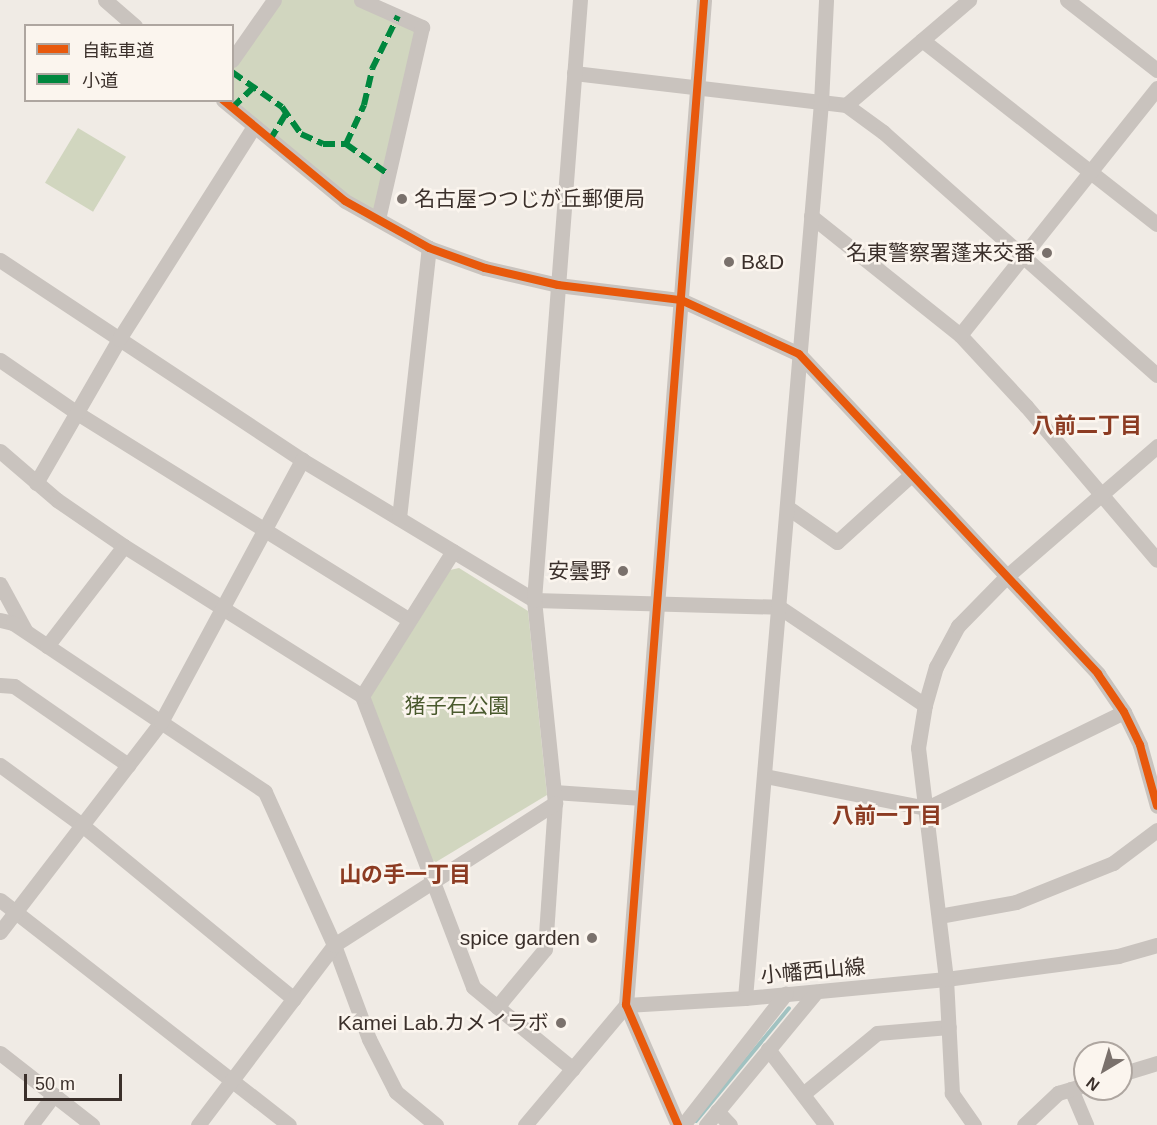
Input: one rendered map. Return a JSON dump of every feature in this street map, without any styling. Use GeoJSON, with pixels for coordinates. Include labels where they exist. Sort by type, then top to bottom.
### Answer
{"type":"FeatureCollection","features":[{"type":"Feature","properties":{"kind":"street"},"geometry":{"type":"LineString","coordinates":[[105,0],[133,24]]}},
{"type":"Feature","properties":{"kind":"street"},"geometry":{"type":"LineString","coordinates":[[234,57],[274,0]]}},
{"type":"Feature","properties":{"kind":"street"},"geometry":{"type":"LineString","coordinates":[[361,0],[422,27],[378,219]]}},
{"type":"Feature","properties":{"kind":"street"},"geometry":{"type":"LineString","coordinates":[[497,1007],[545,949],[554,798],[534,600],[580,0]]}},
{"type":"Feature","properties":{"kind":"street"},"geometry":{"type":"LineString","coordinates":[[678,1125],[626,1005],[704,0]]}},
{"type":"Feature","properties":{"kind":"street"},"geometry":{"type":"LineString","coordinates":[[745,998],[821,102],[826,0]]}},
{"type":"Feature","properties":{"kind":"street"},"geometry":{"type":"LineString","coordinates":[[846,105],[969,0]]}},
{"type":"Feature","properties":{"kind":"street"},"geometry":{"type":"LineString","coordinates":[[1067,0],[1157,70]]}},
{"type":"Feature","properties":{"kind":"street"},"geometry":{"type":"LineString","coordinates":[[922,40],[1157,224]]}},
{"type":"Feature","properties":{"kind":"street"},"geometry":{"type":"LineString","coordinates":[[574,73],[846,105],[883,132],[1157,375]]}},
{"type":"Feature","properties":{"kind":"street"},"geometry":{"type":"LineString","coordinates":[[960,334],[1157,88]]}},
{"type":"Feature","properties":{"kind":"street"},"geometry":{"type":"LineString","coordinates":[[226,102],[345,201],[429,248],[485,268],[558,285],[681,300],[799,354],[1098,674],[1124,712],[1140,745],[1157,806]]}},
{"type":"Feature","properties":{"kind":"street"},"geometry":{"type":"LineString","coordinates":[[36,483],[119,339],[254,126]]}},
{"type":"Feature","properties":{"kind":"street"},"geometry":{"type":"LineString","coordinates":[[811,216],[960,334],[1157,561]]}},
{"type":"Feature","properties":{"kind":"street"},"geometry":{"type":"LineString","coordinates":[[399,518],[429,248]]}},
{"type":"Feature","properties":{"kind":"street"},"geometry":{"type":"LineString","coordinates":[[0,260],[302,460],[534,600],[779,607],[925,705]]}},
{"type":"Feature","properties":{"kind":"street"},"geometry":{"type":"LineString","coordinates":[[0,360],[76,413],[409,620]]}},
{"type":"Feature","properties":{"kind":"street"},"geometry":{"type":"LineString","coordinates":[[974,1125],[952,1093],[946,979],[918,748],[925,705],[936,667],[958,626],[1006,577],[1157,446]]}},
{"type":"Feature","properties":{"kind":"street"},"geometry":{"type":"LineString","coordinates":[[0,452],[36,483],[124,546],[223,606],[362,696],[473,987],[573,1069]]}},
{"type":"Feature","properties":{"kind":"street"},"geometry":{"type":"LineString","coordinates":[[0,932],[161,722],[302,460]]}},
{"type":"Feature","properties":{"kind":"street"},"geometry":{"type":"LineString","coordinates":[[787,507],[837,542],[911,474]]}},
{"type":"Feature","properties":{"kind":"street"},"geometry":{"type":"LineString","coordinates":[[47,646],[124,546]]}},
{"type":"Feature","properties":{"kind":"street"},"geometry":{"type":"LineString","coordinates":[[362,696],[453,550]]}},
{"type":"Feature","properties":{"kind":"street"},"geometry":{"type":"LineString","coordinates":[[0,584],[24,630]]}},
{"type":"Feature","properties":{"kind":"street"},"geometry":{"type":"LineString","coordinates":[[0,620],[24,630],[266,792],[334,945],[369,1039],[396,1092],[436,1125]]}},
{"type":"Feature","properties":{"kind":"street"},"geometry":{"type":"LineString","coordinates":[[0,685],[14,686],[128,765]]}},
{"type":"Feature","properties":{"kind":"street"},"geometry":{"type":"LineString","coordinates":[[765,776],[927,808],[1124,712]]}},
{"type":"Feature","properties":{"kind":"street"},"geometry":{"type":"LineString","coordinates":[[0,765],[82,825],[294,999]]}},
{"type":"Feature","properties":{"kind":"street"},"geometry":{"type":"LineString","coordinates":[[198,1125],[334,945],[432,883],[554,798],[642,798]]}},
{"type":"Feature","properties":{"kind":"street"},"geometry":{"type":"LineString","coordinates":[[939,916],[1016,902],[1113,863],[1157,830]]}},
{"type":"Feature","properties":{"kind":"street"},"geometry":{"type":"LineString","coordinates":[[0,900],[289,1125]]}},
{"type":"Feature","properties":{"kind":"street","name":"小幡西山線"},"geometry":{"type":"LineString","coordinates":[[626,1005],[745,998],[946,979],[1118,956],[1157,945]]}},
{"type":"Feature","properties":{"kind":"street"},"geometry":{"type":"LineString","coordinates":[[706,1125],[816,992]]}},
{"type":"Feature","properties":{"kind":"street"},"geometry":{"type":"LineString","coordinates":[[683,1125],[786,993]]}},
{"type":"Feature","properties":{"kind":"street"},"geometry":{"type":"LineString","coordinates":[[529,1124],[626,1005]]}},
{"type":"Feature","properties":{"kind":"street"},"geometry":{"type":"LineString","coordinates":[[803,1094],[877,1033],[949,1027]]}},
{"type":"Feature","properties":{"kind":"street"},"geometry":{"type":"LineString","coordinates":[[768,1049],[826,1125]]}},
{"type":"Feature","properties":{"kind":"street"},"geometry":{"type":"LineString","coordinates":[[0,1053],[92,1125]]}},
{"type":"Feature","properties":{"kind":"street"},"geometry":{"type":"LineString","coordinates":[[1133,1070],[1157,1063]]}},
{"type":"Feature","properties":{"kind":"street"},"geometry":{"type":"LineString","coordinates":[[1024,1125],[1058,1093],[1073,1088]]}},
{"type":"Feature","properties":{"kind":"street"},"geometry":{"type":"LineString","coordinates":[[31,1125],[54,1095]]}},
{"type":"Feature","properties":{"kind":"street"},"geometry":{"type":"LineString","coordinates":[[1081,1101],[1086,1125]]}},
{"type":"Feature","properties":{"kind":"street"},"geometry":{"type":"LineString","coordinates":[[717,1111],[729,1125]]}},
{"type":"Feature","properties":{"kind":"green space"},"geometry":{"type":"Polygon","coordinates":[[[271,0],[361,0],[422,27],[378,219],[234,102],[234,54],[271,0]]]}},
{"type":"Feature","properties":{"kind":"green space"},"geometry":{"type":"Polygon","coordinates":[[[78,128],[126,157],[93,212],[45,183],[78,128]]]}},
{"type":"Feature","properties":{"kind":"green space","name":"猪子石公園"},"geometry":{"type":"Polygon","coordinates":[[[459,568],[528,611],[547,795],[436,862],[427,858],[369,696],[450,570],[459,568]]]}},
{"type":"Feature","properties":{"kind":"waterway"},"geometry":{"type":"LineString","coordinates":[[696,1121],[789,1008]]}},
{"type":"Feature","properties":{"kind":"marked path"},"geometry":{"type":"LineString","coordinates":[[234,73],[282,107],[301,134],[323,144],[346,144],[364,105],[372,69],[398,16]]}},
{"type":"Feature","properties":{"kind":"marked path"},"geometry":{"type":"LineString","coordinates":[[232,108],[254,87]]}},
{"type":"Feature","properties":{"kind":"marked path"},"geometry":{"type":"LineString","coordinates":[[270,140],[286,113]]}},
{"type":"Feature","properties":{"kind":"marked path"},"geometry":{"type":"LineString","coordinates":[[346,144],[388,174]]}},
{"type":"Feature","properties":{"kind":"cycle path"},"geometry":{"type":"LineString","coordinates":[[678,1125],[626,1005],[704,0]]}},
{"type":"Feature","properties":{"kind":"cycle path"},"geometry":{"type":"LineString","coordinates":[[225,102],[345,201],[429,248],[485,268],[558,285],[681,300],[799,354],[1098,674],[1124,712],[1140,745],[1157,806]]}},
{"type":"Feature","properties":{"kind":"place","name":"名古屋つつじが丘郵便局"},"geometry":{"type":"Point","coordinates":[402,199]}},
{"type":"Feature","properties":{"kind":"place","name":"名東警察署蓬来交番"},"geometry":{"type":"Point","coordinates":[1047,253]}},
{"type":"Feature","properties":{"kind":"place","name":"B&D"},"geometry":{"type":"Point","coordinates":[729,262]}},
{"type":"Feature","properties":{"kind":"place","name":"安曇野"},"geometry":{"type":"Point","coordinates":[623,571]}},
{"type":"Feature","properties":{"kind":"place","name":"spice garden"},"geometry":{"type":"Point","coordinates":[592,938]}},
{"type":"Feature","properties":{"kind":"place","name":"Kamei Lab.カメイラボ"},"geometry":{"type":"Point","coordinates":[561,1023]}},
{"type":"Feature","properties":{"kind":"district","name":"八前二丁目"},"geometry":{"type":"Point","coordinates":[1087,426]}},
{"type":"Feature","properties":{"kind":"district","name":"八前一丁目"},"geometry":{"type":"Point","coordinates":[887,816]}},
{"type":"Feature","properties":{"kind":"district","name":"山の手一丁目"},"geometry":{"type":"Point","coordinates":[405,875]}}]}
